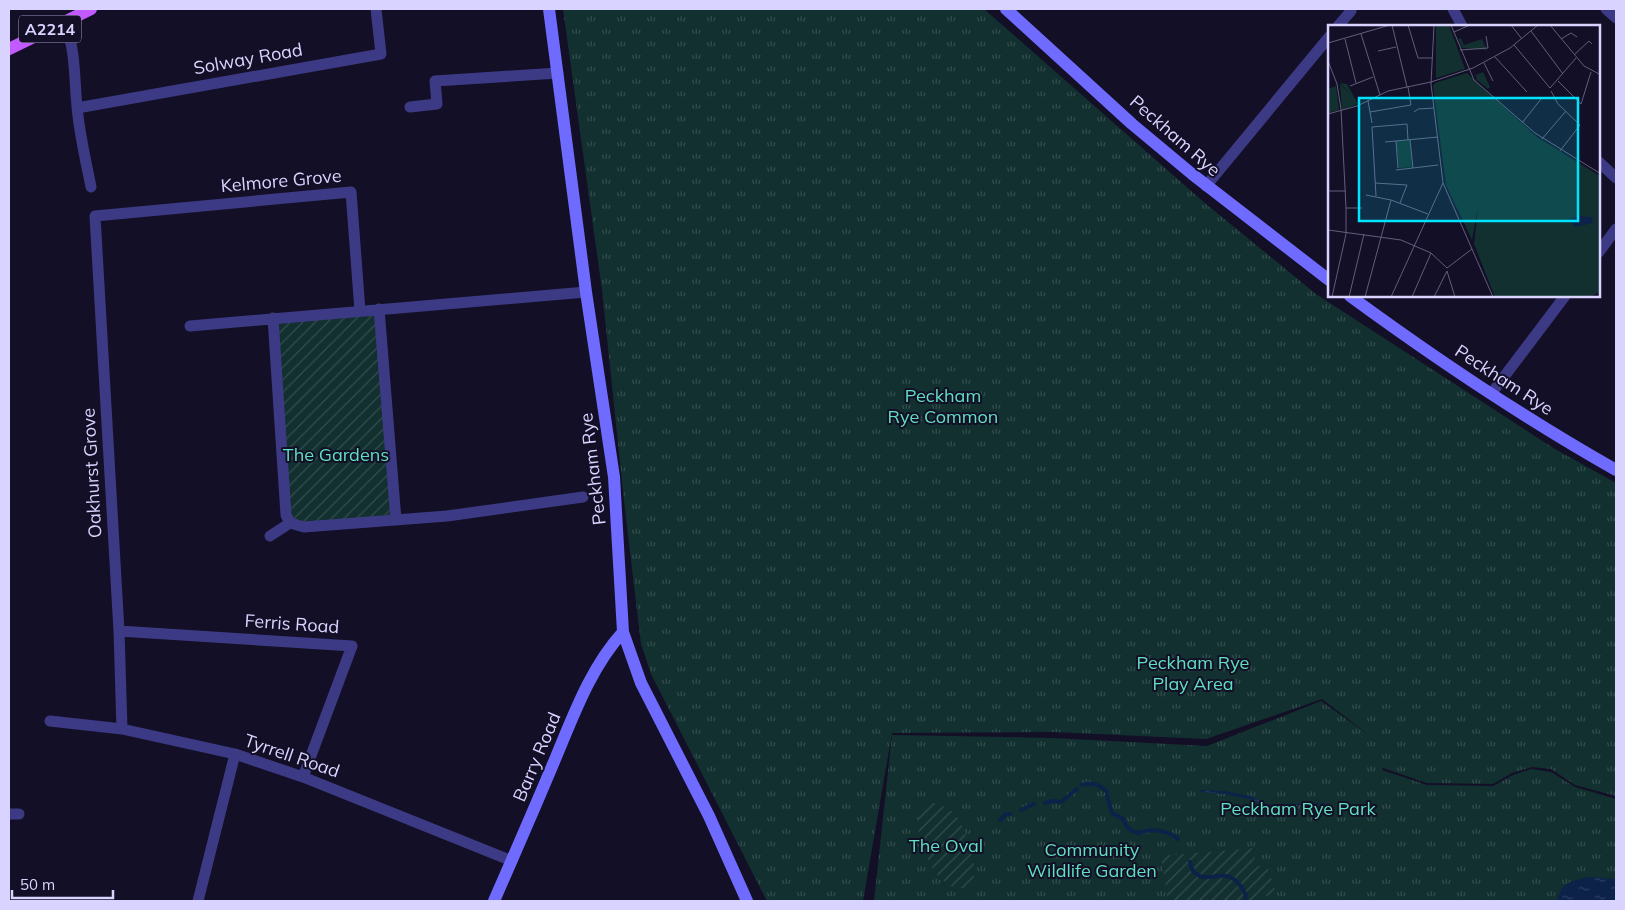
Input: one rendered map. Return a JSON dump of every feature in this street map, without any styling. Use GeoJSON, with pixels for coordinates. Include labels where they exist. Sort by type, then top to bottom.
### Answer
{"type":"FeatureCollection","features":[{"type":"Feature","properties":{"kind":"main road","name":"A2214"},"geometry":{"type":"LineString","coordinates":[[9,49],[90,9]]}},
{"type":"Feature","properties":{"kind":"main road","name":"Peckham Rye"},"geometry":{"type":"LineString","coordinates":[[549,9],[586,292],[614,477],[623,632],[641,683],[708,816],[748,901]]}},
{"type":"Feature","properties":{"kind":"main road","name":"Peckham Rye"},"geometry":{"type":"LineString","coordinates":[[1006,9],[1132,124],[1206,186],[1328,279]]}},
{"type":"Feature","properties":{"kind":"main road","name":"Peckham Rye"},"geometry":{"type":"LineString","coordinates":[[1357,298],[1393,327],[1491,394],[1616,470]]}},
{"type":"Feature","properties":{"kind":"main road","name":"Barry Road"},"geometry":{"type":"LineString","coordinates":[[494,901],[580,701],[599,666],[623,632]]}},
{"type":"Feature","properties":{"kind":"street","name":"Solway Road"},"geometry":{"type":"LineString","coordinates":[[77,108],[381,54],[376,9]]}},
{"type":"Feature","properties":{"kind":"street"},"geometry":{"type":"LineString","coordinates":[[1453,9],[1461,25]]}},
{"type":"Feature","properties":{"kind":"street"},"geometry":{"type":"LineString","coordinates":[[1606,9],[1616,18]]}},
{"type":"Feature","properties":{"kind":"street"},"geometry":{"type":"LineString","coordinates":[[1339,25],[1350,11]]}},
{"type":"Feature","properties":{"kind":"street"},"geometry":{"type":"LineString","coordinates":[[64,22],[70,34],[73,47],[77,108],[91,187]]}},
{"type":"Feature","properties":{"kind":"street"},"geometry":{"type":"LineString","coordinates":[[1206,186],[1328,38]]}},
{"type":"Feature","properties":{"kind":"street"},"geometry":{"type":"LineString","coordinates":[[410,108],[438,104],[436,81],[558,73]]}},
{"type":"Feature","properties":{"kind":"street"},"geometry":{"type":"LineString","coordinates":[[1600,163],[1616,178]]}},
{"type":"Feature","properties":{"kind":"street","name":"Kelmore Grove"},"geometry":{"type":"LineString","coordinates":[[95,216],[351,192],[360,311]]}},
{"type":"Feature","properties":{"kind":"street","name":"Oakhurst Grove"},"geometry":{"type":"LineString","coordinates":[[95,216],[119,631],[122,729]]}},
{"type":"Feature","properties":{"kind":"street"},"geometry":{"type":"LineString","coordinates":[[1600,251],[1616,229]]}},
{"type":"Feature","properties":{"kind":"street"},"geometry":{"type":"LineString","coordinates":[[190,326],[586,292]]}},
{"type":"Feature","properties":{"kind":"street"},"geometry":{"type":"LineString","coordinates":[[1491,394],[1563,298]]}},
{"type":"Feature","properties":{"kind":"street"},"geometry":{"type":"LineString","coordinates":[[379,309],[396,520]]}},
{"type":"Feature","properties":{"kind":"street"},"geometry":{"type":"LineString","coordinates":[[272,318],[286,514],[290,524]]}},
{"type":"Feature","properties":{"kind":"street"},"geometry":{"type":"LineString","coordinates":[[270,536],[290,524],[304,527],[447,516],[583,496]]}},
{"type":"Feature","properties":{"kind":"street","name":"Ferris Road"},"geometry":{"type":"LineString","coordinates":[[119,631],[352,646],[303,777]]}},
{"type":"Feature","properties":{"kind":"street","name":"Tyrrell Road"},"geometry":{"type":"LineString","coordinates":[[50,721],[122,729],[235,754],[303,777],[512,861]]}},
{"type":"Feature","properties":{"kind":"street"},"geometry":{"type":"LineString","coordinates":[[198,901],[235,754]]}},
{"type":"Feature","properties":{"kind":"green space","name":"Peckham Rye Common"},"geometry":{"type":"Polygon","coordinates":[[[563,9],[984,9],[1206,204],[1316,294],[1555,449],[1616,483],[1616,796],[1575,785],[1551,769],[1532,767],[1512,773],[1493,784],[1427,783],[1383,768],[1385,762],[1382,770],[1427,785],[1493,786],[1513,775],[1531,769],[1551,772],[1575,787],[1616,799],[1616,901],[874,901],[892,735],[1053,738],[1207,746],[1321,701],[1369,735],[1322,699],[1206,739],[1054,732],[892,733],[863,901],[767,901],[651,674],[641,644],[602,290],[563,9]]]}},
{"type":"Feature","properties":{"kind":"green space","name":"The Gardens"},"geometry":{"type":"Polygon","coordinates":[[[376,314],[392,515],[305,523],[294,520],[290,513],[276,322],[376,314]]]}},
{"type":"Feature","properties":{"kind":"green space","name":"The Oval"},"geometry":{"type":"Polygon","coordinates":[[[934,803],[954,814],[960,822],[969,843],[974,876],[971,884],[964,888],[953,887],[942,880],[925,854],[918,825],[920,813],[926,805],[934,803]]]}},
{"type":"Feature","properties":{"kind":"green space"},"geometry":{"type":"Polygon","coordinates":[[[1256,848],[1253,867],[1267,865],[1276,893],[1260,898],[1261,901],[1168,901],[1161,856],[1256,848]]]}},
{"type":"Feature","properties":{"kind":"water"},"geometry":{"type":"Polygon","coordinates":[[[1199,790],[1225,791],[1251,796],[1267,804],[1331,803],[1269,806],[1249,799],[1225,794],[1200,792],[1199,790]]]}},
{"type":"Feature","properties":{"kind":"water"},"geometry":{"type":"Polygon","coordinates":[[[1587,877],[1616,879],[1616,901],[1557,901],[1564,886],[1587,877]]]}},
{"type":"Feature","properties":{"kind":"waterway"},"geometry":{"type":"LineString","coordinates":[[1082,785],[1096,785],[1107,792]]}},
{"type":"Feature","properties":{"kind":"waterway"},"geometry":{"type":"LineString","coordinates":[[1045,803],[1061,802],[1077,789]]}},
{"type":"Feature","properties":{"kind":"waterway"},"geometry":{"type":"LineString","coordinates":[[1107,796],[1112,813],[1123,819],[1131,830],[1139,833],[1143,831],[1159,831],[1170,834],[1178,839]]}},
{"type":"Feature","properties":{"kind":"waterway"},"geometry":{"type":"LineString","coordinates":[[1021,810],[1034,804]]}},
{"type":"Feature","properties":{"kind":"waterway"},"geometry":{"type":"LineString","coordinates":[[1000,820],[1006,814],[1010,814]]}},
{"type":"Feature","properties":{"kind":"waterway"},"geometry":{"type":"LineString","coordinates":[[1190,862],[1193,871],[1201,876],[1226,876],[1233,878],[1246,895],[1245,901]]}},
{"type":"Feature","properties":{"kind":"park label","name":"Peckham Rye Play Area"},"geometry":{"type":"Point","coordinates":[1193,673]}},
{"type":"Feature","properties":{"kind":"park label","name":"Peckham Rye Park"},"geometry":{"type":"Point","coordinates":[1298,809]}},
{"type":"Feature","properties":{"kind":"park label","name":"Community Wildlife Garden"},"geometry":{"type":"Point","coordinates":[1092,860]}}]}
